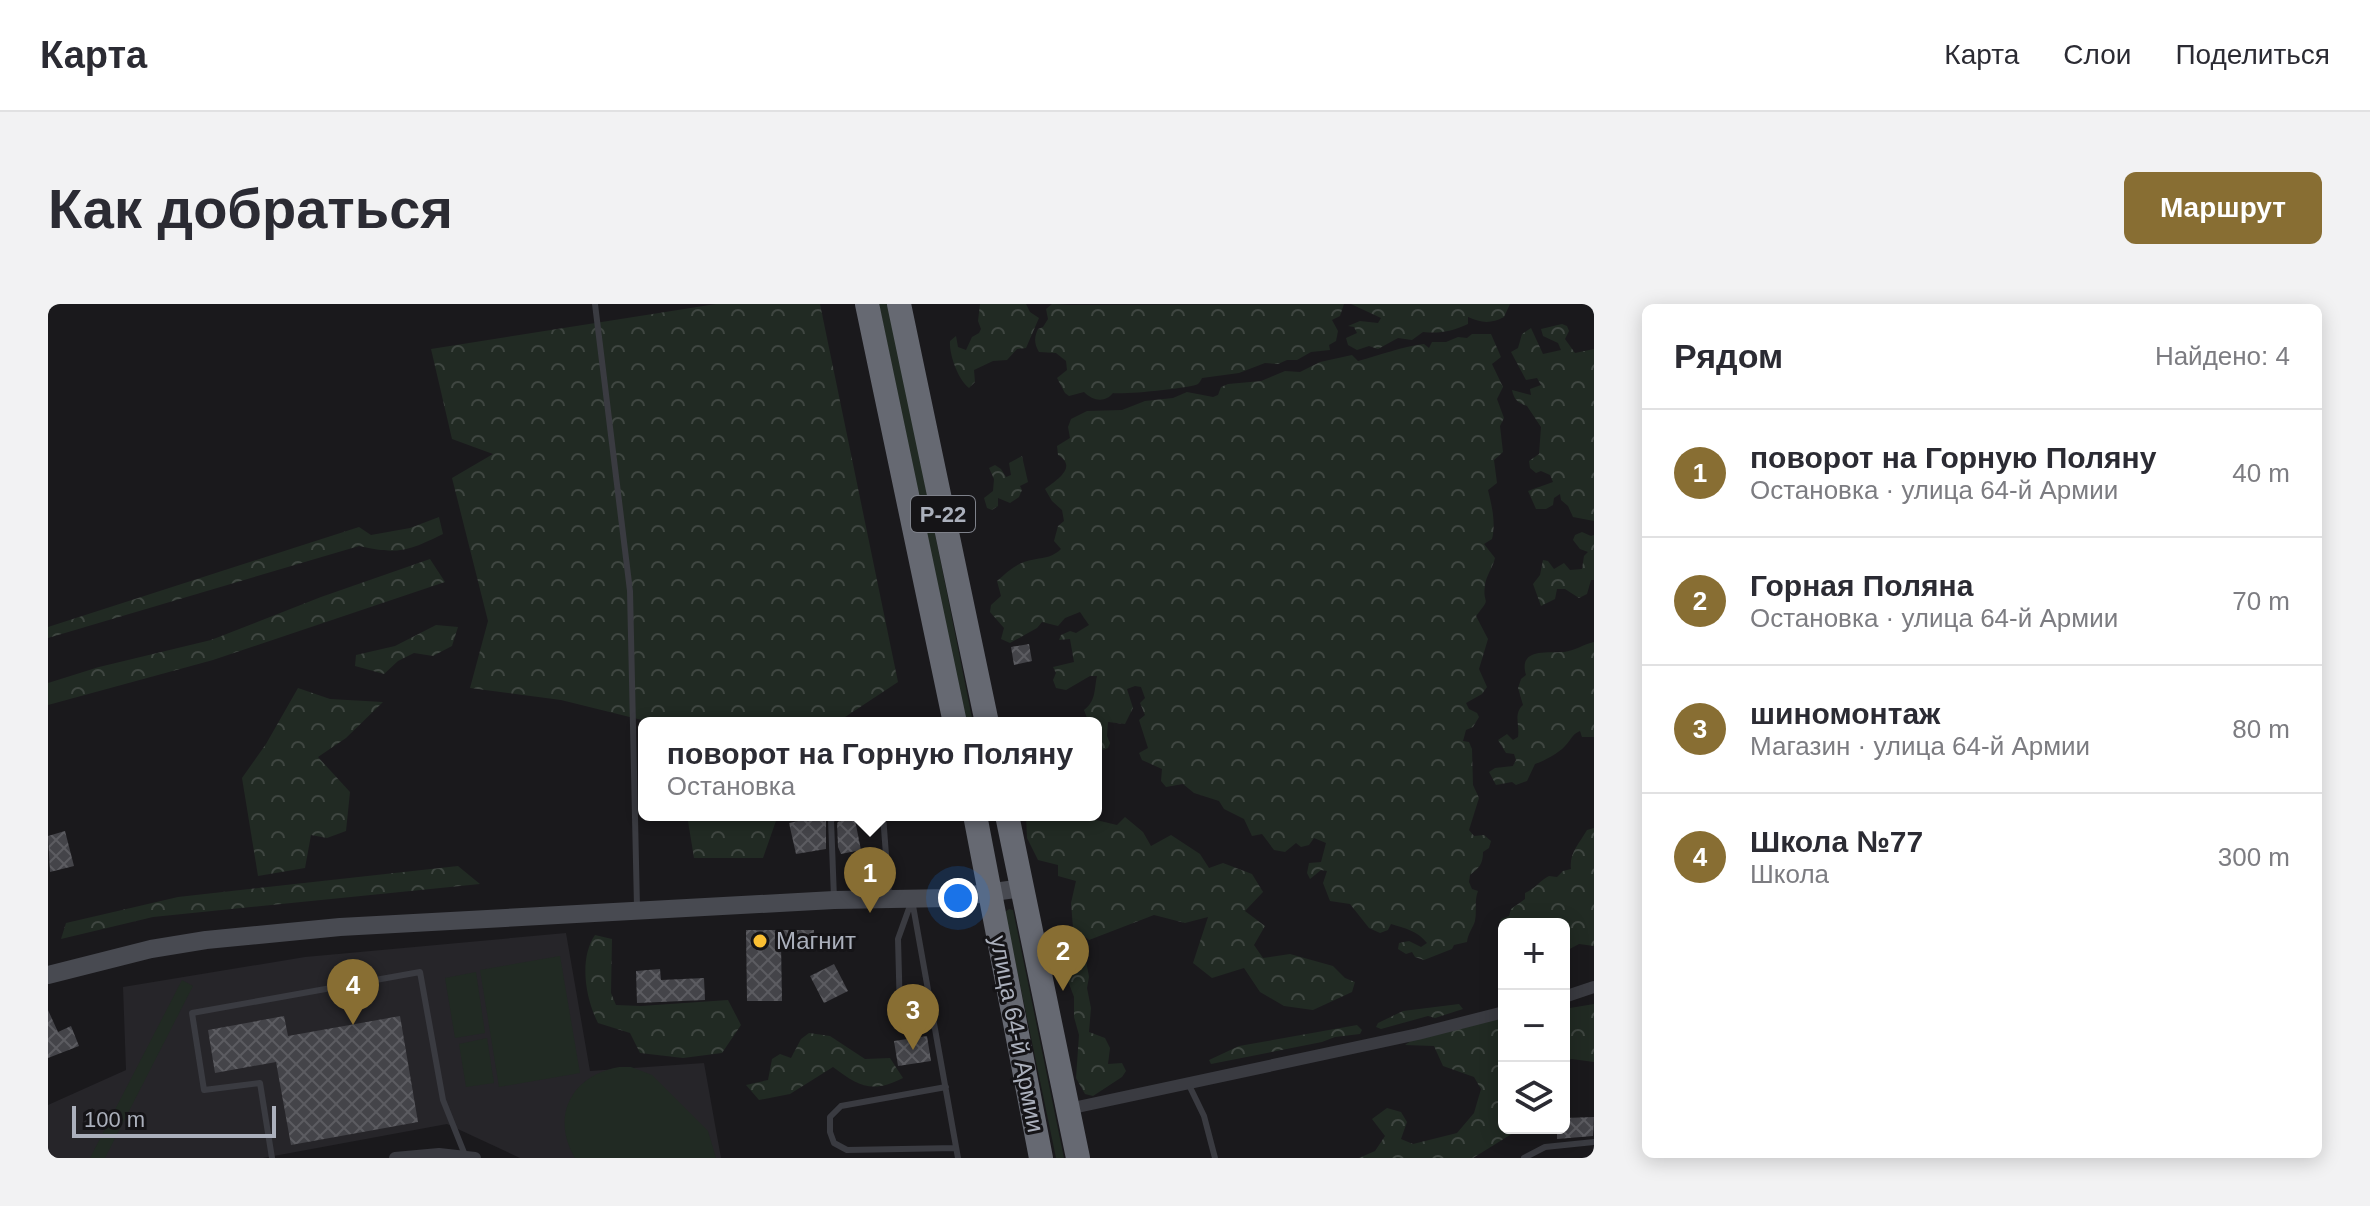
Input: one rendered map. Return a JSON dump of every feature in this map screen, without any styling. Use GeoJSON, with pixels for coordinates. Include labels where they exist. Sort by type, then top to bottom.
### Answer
{"type":"FeatureCollection","features":[{"type":"Feature","properties":{"kind":"highway","name":"Р-22"},"geometry":{"type":"LineString","coordinates":[[867,304],[950,711]]}},
{"type":"Feature","properties":{"kind":"highway","name":"Р-22"},"geometry":{"type":"LineString","coordinates":[[899,304],[986,717]]}},
{"type":"Feature","properties":{"kind":"highway","name":"улица 64-й Армии"},"geometry":{"type":"LineString","coordinates":[[976,821],[1041,1158]]}},
{"type":"Feature","properties":{"kind":"highway","name":"улица 64-й Армии"},"geometry":{"type":"LineString","coordinates":[[1008,821],[1078,1158]]}},
{"type":"Feature","properties":{"kind":"main road"},"geometry":{"type":"LineString","coordinates":[[48,975],[151,949],[206,940],[340,927],[834,900],[912,900],[990,894],[1022,888]]}},
{"type":"Feature","properties":{"kind":"street"},"geometry":{"type":"LineString","coordinates":[[1570,995],[1594,987]]}},
{"type":"Feature","properties":{"kind":"street"},"geometry":{"type":"LineString","coordinates":[[1068,1109],[1418,1034],[1498,1014]]}},
{"type":"Feature","properties":{"kind":"street"},"geometry":{"type":"LineString","coordinates":[[395,1158],[439,1154],[470,1157]]}},
{"type":"Feature","properties":{"kind":"lane"},"geometry":{"type":"LineString","coordinates":[[595,304],[630,591],[638,911]]}},
{"type":"Feature","properties":{"kind":"lane"},"geometry":{"type":"LineString","coordinates":[[831,821],[834,900]]}},
{"type":"Feature","properties":{"kind":"lane"},"geometry":{"type":"LineString","coordinates":[[883,821],[889,900]]}},
{"type":"Feature","properties":{"kind":"lane"},"geometry":{"type":"LineString","coordinates":[[898,1021],[898,939],[912,900]]}},
{"type":"Feature","properties":{"kind":"lane"},"geometry":{"type":"LineString","coordinates":[[912,900],[958,1158]]}},
{"type":"Feature","properties":{"kind":"lane"},"geometry":{"type":"LineString","coordinates":[[272,1158],[260,1083],[204,1090],[192,1013],[420,972],[443,1100],[470,1157]]}},
{"type":"Feature","properties":{"kind":"lane"},"geometry":{"type":"LineString","coordinates":[[1188,1083],[1204,1116],[1215,1158]]}},
{"type":"Feature","properties":{"kind":"lane"},"geometry":{"type":"LineString","coordinates":[[946,1087],[841,1106],[830,1117],[830,1132],[834,1143],[847,1150],[956,1148]]}},
{"type":"Feature","properties":{"kind":"lane"},"geometry":{"type":"LineString","coordinates":[[1524,1158],[1545,1147],[1594,1142]]}},
{"type":"Feature","properties":{"kind":"shaded area"},"geometry":{"type":"Polygon","coordinates":[[[566,933],[590,1071],[704,1063],[721,1158],[520,1158],[447,1124],[263,1158],[48,1158],[48,1105],[126,1070],[123,987],[305,957],[566,933]]]}},
{"type":"Feature","properties":{"kind":"green space"},"geometry":{"type":"Polygon","coordinates":[[[716,304],[820,304],[898,682],[845,717],[638,719],[561,700],[470,688],[488,621],[452,478],[493,454],[452,439],[431,349],[716,304]]]}},
{"type":"Feature","properties":{"kind":"green space"},"geometry":{"type":"Polygon","coordinates":[[[879,304],[889,304],[972,717],[964,717],[879,304]]]}},
{"type":"Feature","properties":{"kind":"green space"},"geometry":{"type":"Polygon","coordinates":[[[980,304],[1026,304],[1030,312],[1039,318],[1026,348],[1017,349],[1007,360],[993,361],[974,370],[975,382],[969,388],[955,366],[950,341],[956,336],[958,347],[966,350],[972,337],[981,329],[978,321],[980,304]]]}},
{"type":"Feature","properties":{"kind":"green space"},"geometry":{"type":"Polygon","coordinates":[[[1052,304],[1344,304],[1340,316],[1332,320],[1338,331],[1336,341],[1329,345],[1330,350],[1311,352],[1297,360],[1278,364],[1265,363],[1239,373],[1202,378],[1193,386],[1113,393],[1099,400],[1084,392],[1069,396],[1065,393],[1057,378],[1067,370],[1066,361],[1056,353],[1039,352],[1037,349],[1035,340],[1038,329],[1048,319],[1046,309],[1052,304]]]}},
{"type":"Feature","properties":{"kind":"green space"},"geometry":{"type":"Polygon","coordinates":[[[1351,304],[1510,304],[1504,317],[1495,321],[1468,317],[1468,324],[1451,330],[1423,332],[1412,340],[1398,338],[1378,349],[1369,346],[1357,350],[1348,345],[1346,338],[1357,333],[1354,327],[1348,326],[1360,321],[1378,323],[1381,318],[1351,304]]]}},
{"type":"Feature","properties":{"kind":"green space"},"geometry":{"type":"Polygon","coordinates":[[[1562,324],[1567,326],[1569,331],[1565,339],[1575,353],[1594,349],[1594,521],[1573,517],[1560,494],[1554,498],[1553,505],[1536,509],[1528,491],[1553,482],[1550,475],[1541,471],[1536,473],[1530,468],[1529,461],[1539,454],[1541,427],[1527,406],[1515,399],[1512,390],[1531,395],[1530,389],[1541,385],[1537,378],[1526,380],[1511,352],[1518,348],[1522,334],[1531,328],[1543,354],[1561,350],[1558,343],[1543,336],[1541,329],[1562,324]]]}},
{"type":"Feature","properties":{"kind":"green space"},"geometry":{"type":"Polygon","coordinates":[[[1472,334],[1491,334],[1501,357],[1492,364],[1503,387],[1497,399],[1504,418],[1500,426],[1503,452],[1494,460],[1497,483],[1488,490],[1493,533],[1492,539],[1484,544],[1495,558],[1486,582],[1486,602],[1476,616],[1488,639],[1479,669],[1487,687],[1482,694],[1466,703],[1479,717],[1473,727],[1466,730],[1463,741],[1469,742],[1472,749],[1473,785],[1479,798],[1469,830],[1474,836],[1484,835],[1491,841],[1489,848],[1483,852],[1480,865],[1470,875],[1472,889],[1478,891],[1475,921],[1467,942],[1424,960],[1415,957],[1412,952],[1406,954],[1398,949],[1399,943],[1409,941],[1421,947],[1427,943],[1419,936],[1391,924],[1388,930],[1380,933],[1369,928],[1350,904],[1330,901],[1323,883],[1327,871],[1321,870],[1310,879],[1307,873],[1309,863],[1321,862],[1326,843],[1314,838],[1309,845],[1301,847],[1296,843],[1285,852],[1274,850],[1262,834],[1252,836],[1244,819],[1224,809],[1219,801],[1194,793],[1183,784],[1166,787],[1161,781],[1162,769],[1142,760],[1139,753],[1148,748],[1139,720],[1145,715],[1140,703],[1145,698],[1141,687],[1127,689],[1133,708],[1125,724],[1108,722],[1110,743],[1108,748],[1102,749],[1102,717],[1087,717],[1084,710],[1093,699],[1097,676],[1090,676],[1066,690],[1056,688],[1053,680],[1056,673],[1053,667],[1074,662],[1070,639],[1059,640],[1061,635],[1070,631],[1076,633],[1089,625],[1080,612],[1065,618],[1058,626],[1042,622],[1010,643],[1001,639],[1004,628],[990,612],[991,605],[1001,596],[997,581],[1003,575],[1020,564],[1048,557],[1061,549],[1054,541],[1058,526],[1064,521],[1062,510],[1045,489],[1066,469],[1057,446],[1070,438],[1068,427],[1071,419],[1087,411],[1122,410],[1145,401],[1173,398],[1187,392],[1213,397],[1228,384],[1261,381],[1285,371],[1300,372],[1320,362],[1352,355],[1358,361],[1415,345],[1424,344],[1429,348],[1432,342],[1467,338],[1472,334]]]}},
{"type":"Feature","properties":{"kind":"green space"},"geometry":{"type":"Polygon","coordinates":[[[1022,456],[1028,482],[1020,486],[1019,497],[1010,503],[998,498],[998,506],[992,510],[987,508],[984,498],[993,491],[994,479],[989,468],[995,465],[1006,477],[1011,475],[1009,463],[1022,456]]]}},
{"type":"Feature","properties":{"kind":"green space"},"geometry":{"type":"Polygon","coordinates":[[[439,517],[443,534],[411,548],[393,551],[359,546],[48,638],[48,627],[359,527],[371,535],[410,528],[439,517]]]}},
{"type":"Feature","properties":{"kind":"green space"},"geometry":{"type":"Polygon","coordinates":[[[1582,532],[1594,535],[1594,580],[1591,580],[1587,594],[1579,598],[1565,589],[1557,589],[1555,599],[1541,606],[1533,584],[1540,575],[1543,560],[1554,569],[1564,563],[1570,570],[1582,569],[1584,556],[1588,552],[1580,549],[1573,540],[1575,535],[1582,532]]]}},
{"type":"Feature","properties":{"kind":"green space"},"geometry":{"type":"Polygon","coordinates":[[[430,559],[445,582],[213,660],[48,705],[48,683],[99,667],[211,640],[430,559]]]}},
{"type":"Feature","properties":{"kind":"green space"},"geometry":{"type":"Polygon","coordinates":[[[436,625],[458,627],[452,646],[433,656],[414,653],[398,661],[384,674],[355,666],[356,655],[395,646],[436,625]]]}},
{"type":"Feature","properties":{"kind":"green space"},"geometry":{"type":"Polygon","coordinates":[[[1594,642],[1594,737],[1582,737],[1580,731],[1559,751],[1535,764],[1527,781],[1516,785],[1512,782],[1496,785],[1489,772],[1495,768],[1513,766],[1516,760],[1514,754],[1506,753],[1498,740],[1507,734],[1513,740],[1518,737],[1518,716],[1523,705],[1518,688],[1526,675],[1526,660],[1536,654],[1568,651],[1594,642]]]}},
{"type":"Feature","properties":{"kind":"green space"},"geometry":{"type":"Polygon","coordinates":[[[298,688],[330,699],[383,702],[346,738],[318,757],[350,792],[346,831],[327,838],[311,835],[305,868],[258,876],[242,778],[266,744],[298,688]]]}},
{"type":"Feature","properties":{"kind":"green space"},"geometry":{"type":"Polygon","coordinates":[[[1125,817],[1143,832],[1151,846],[1171,835],[1200,854],[1209,868],[1223,863],[1252,874],[1263,892],[1245,911],[1265,926],[1254,945],[1263,958],[1290,954],[1333,966],[1345,978],[1355,982],[1352,992],[1313,1010],[1284,1006],[1260,992],[1244,968],[1212,978],[1193,963],[1208,917],[1185,923],[1154,915],[1089,940],[1073,928],[1071,903],[1076,881],[1058,876],[1058,865],[1038,860],[1027,838],[1026,821],[1100,821],[1117,825],[1125,817]]]}},
{"type":"Feature","properties":{"kind":"green space"},"geometry":{"type":"Polygon","coordinates":[[[688,821],[776,821],[763,858],[694,858],[688,821]]]}},
{"type":"Feature","properties":{"kind":"green space"},"geometry":{"type":"Polygon","coordinates":[[[1594,828],[1594,946],[1579,944],[1570,949],[1570,918],[1504,918],[1525,899],[1525,893],[1549,876],[1557,877],[1571,869],[1575,849],[1587,830],[1594,828]]]}},
{"type":"Feature","properties":{"kind":"green space"},"geometry":{"type":"Polygon","coordinates":[[[458,866],[480,884],[153,917],[61,939],[66,923],[178,897],[458,866]]]}},
{"type":"Feature","properties":{"kind":"green space"},"geometry":{"type":"Polygon","coordinates":[[[1013,910],[1064,1158],[1056,1158],[1005,912],[1013,910]]]}},
{"type":"Feature","properties":{"kind":"green space"},"geometry":{"type":"Polygon","coordinates":[[[595,935],[612,939],[611,993],[616,1005],[728,1000],[741,1025],[722,1053],[683,1058],[640,1053],[630,1033],[598,1023],[587,990],[585,966],[595,935]]]}},
{"type":"Feature","properties":{"kind":"green space"},"geometry":{"type":"Polygon","coordinates":[[[1068,945],[1078,958],[1086,960],[1091,1008],[1089,1032],[1105,1038],[1110,1048],[1108,1064],[1122,1063],[1126,1071],[1093,1096],[1085,1094],[1076,1078],[1079,1035],[1069,974],[1056,954],[1056,947],[1068,945]]]}},
{"type":"Feature","properties":{"kind":"green space"},"geometry":{"type":"Polygon","coordinates":[[[560,956],[580,1073],[499,1087],[480,970],[560,956]]]}},
{"type":"Feature","properties":{"kind":"green space"},"geometry":{"type":"Polygon","coordinates":[[[476,972],[485,1033],[455,1038],[445,978],[476,972]]]}},
{"type":"Feature","properties":{"kind":"green space"},"geometry":{"type":"Polygon","coordinates":[[[182,980],[193,986],[105,1158],[90,1158],[182,980]]]}},
{"type":"Feature","properties":{"kind":"green space"},"geometry":{"type":"Polygon","coordinates":[[[1459,1004],[1463,1009],[1435,1018],[1428,1016],[1381,1029],[1376,1027],[1378,1023],[1403,1011],[1459,1004]]]}},
{"type":"Feature","properties":{"kind":"green space"},"geometry":{"type":"Polygon","coordinates":[[[1594,1004],[1594,1062],[1570,1059],[1570,1008],[1594,1004]]]}},
{"type":"Feature","properties":{"kind":"green space"},"geometry":{"type":"Polygon","coordinates":[[[1498,1019],[1498,1134],[1512,1134],[1473,1158],[1359,1158],[1375,1151],[1385,1136],[1372,1119],[1387,1108],[1401,1112],[1407,1122],[1401,1139],[1413,1144],[1457,1133],[1474,1113],[1481,1089],[1474,1077],[1443,1066],[1434,1046],[1405,1045],[1415,1038],[1498,1019]]]}},
{"type":"Feature","properties":{"kind":"green space"},"geometry":{"type":"Polygon","coordinates":[[[1357,1025],[1362,1030],[1360,1034],[1211,1064],[1209,1060],[1239,1046],[1357,1025]]]}},
{"type":"Feature","properties":{"kind":"green space"},"geometry":{"type":"Polygon","coordinates":[[[809,1033],[830,1036],[865,1059],[890,1058],[903,1078],[882,1086],[866,1086],[833,1067],[790,1094],[759,1100],[746,1085],[768,1080],[772,1059],[780,1054],[791,1058],[801,1039],[809,1033]]]}},
{"type":"Feature","properties":{"kind":"green space"},"geometry":{"type":"Polygon","coordinates":[[[487,1038],[494,1083],[466,1087],[459,1044],[487,1038]]]}},
{"type":"Feature","properties":{"kind":"green space"},"geometry":{"type":"Polygon","coordinates":[[[619,1067],[631,1067],[652,1075],[708,1131],[716,1158],[575,1158],[565,1127],[570,1100],[589,1079],[619,1067]]]}},
{"type":"Feature","properties":{"kind":"building"},"geometry":{"type":"Polygon","coordinates":[[[1029,644],[1032,661],[1014,665],[1011,647],[1029,644]]]}},
{"type":"Feature","properties":{"kind":"building"},"geometry":{"type":"Polygon","coordinates":[[[826,821],[826,849],[796,854],[789,823],[826,821]]]}},
{"type":"Feature","properties":{"kind":"building"},"geometry":{"type":"Polygon","coordinates":[[[855,821],[861,850],[841,854],[837,823],[855,821]]]}},
{"type":"Feature","properties":{"kind":"building"},"geometry":{"type":"Polygon","coordinates":[[[65,831],[74,866],[50,872],[48,836],[65,831]]]}},
{"type":"Feature","properties":{"kind":"building"},"geometry":{"type":"Polygon","coordinates":[[[746,930],[814,930],[814,944],[781,944],[782,1001],[747,1001],[746,930]]]}},
{"type":"Feature","properties":{"kind":"building"},"geometry":{"type":"Polygon","coordinates":[[[834,964],[848,991],[824,1003],[810,976],[834,964]]]}},
{"type":"Feature","properties":{"kind":"building"},"geometry":{"type":"Polygon","coordinates":[[[660,969],[661,980],[704,978],[705,1000],[637,1003],[636,971],[660,969]]]}},
{"type":"Feature","properties":{"kind":"building"},"geometry":{"type":"Polygon","coordinates":[[[48,1010],[58,1032],[71,1026],[79,1046],[48,1058],[48,1010]]]}},
{"type":"Feature","properties":{"kind":"building"},"geometry":{"type":"Polygon","coordinates":[[[284,1016],[288,1036],[400,1016],[418,1122],[291,1145],[276,1062],[215,1073],[208,1030],[284,1016]]]}},
{"type":"Feature","properties":{"kind":"building"},"geometry":{"type":"Polygon","coordinates":[[[927,1036],[931,1061],[898,1066],[894,1041],[927,1036]]]}},
{"type":"Feature","properties":{"kind":"building"},"geometry":{"type":"Polygon","coordinates":[[[1594,1117],[1593,1136],[1557,1139],[1557,1134],[1570,1134],[1570,1118],[1594,1117]]]}},
{"type":"Feature","properties":{"kind":"place","name":"поворот на Горную Поляну"},"geometry":{"type":"Point","coordinates":[870,913]}},
{"type":"Feature","properties":{"kind":"place","name":"Магнит"},"geometry":{"type":"Point","coordinates":[760,941]}},
{"type":"Feature","properties":{"kind":"place","name":"Горная Поляна"},"geometry":{"type":"Point","coordinates":[1063,991]}},
{"type":"Feature","properties":{"kind":"place","name":"Школа №77"},"geometry":{"type":"Point","coordinates":[353,1025]}},
{"type":"Feature","properties":{"kind":"place","name":"шиномонтаж"},"geometry":{"type":"Point","coordinates":[913,1050]}}]}
